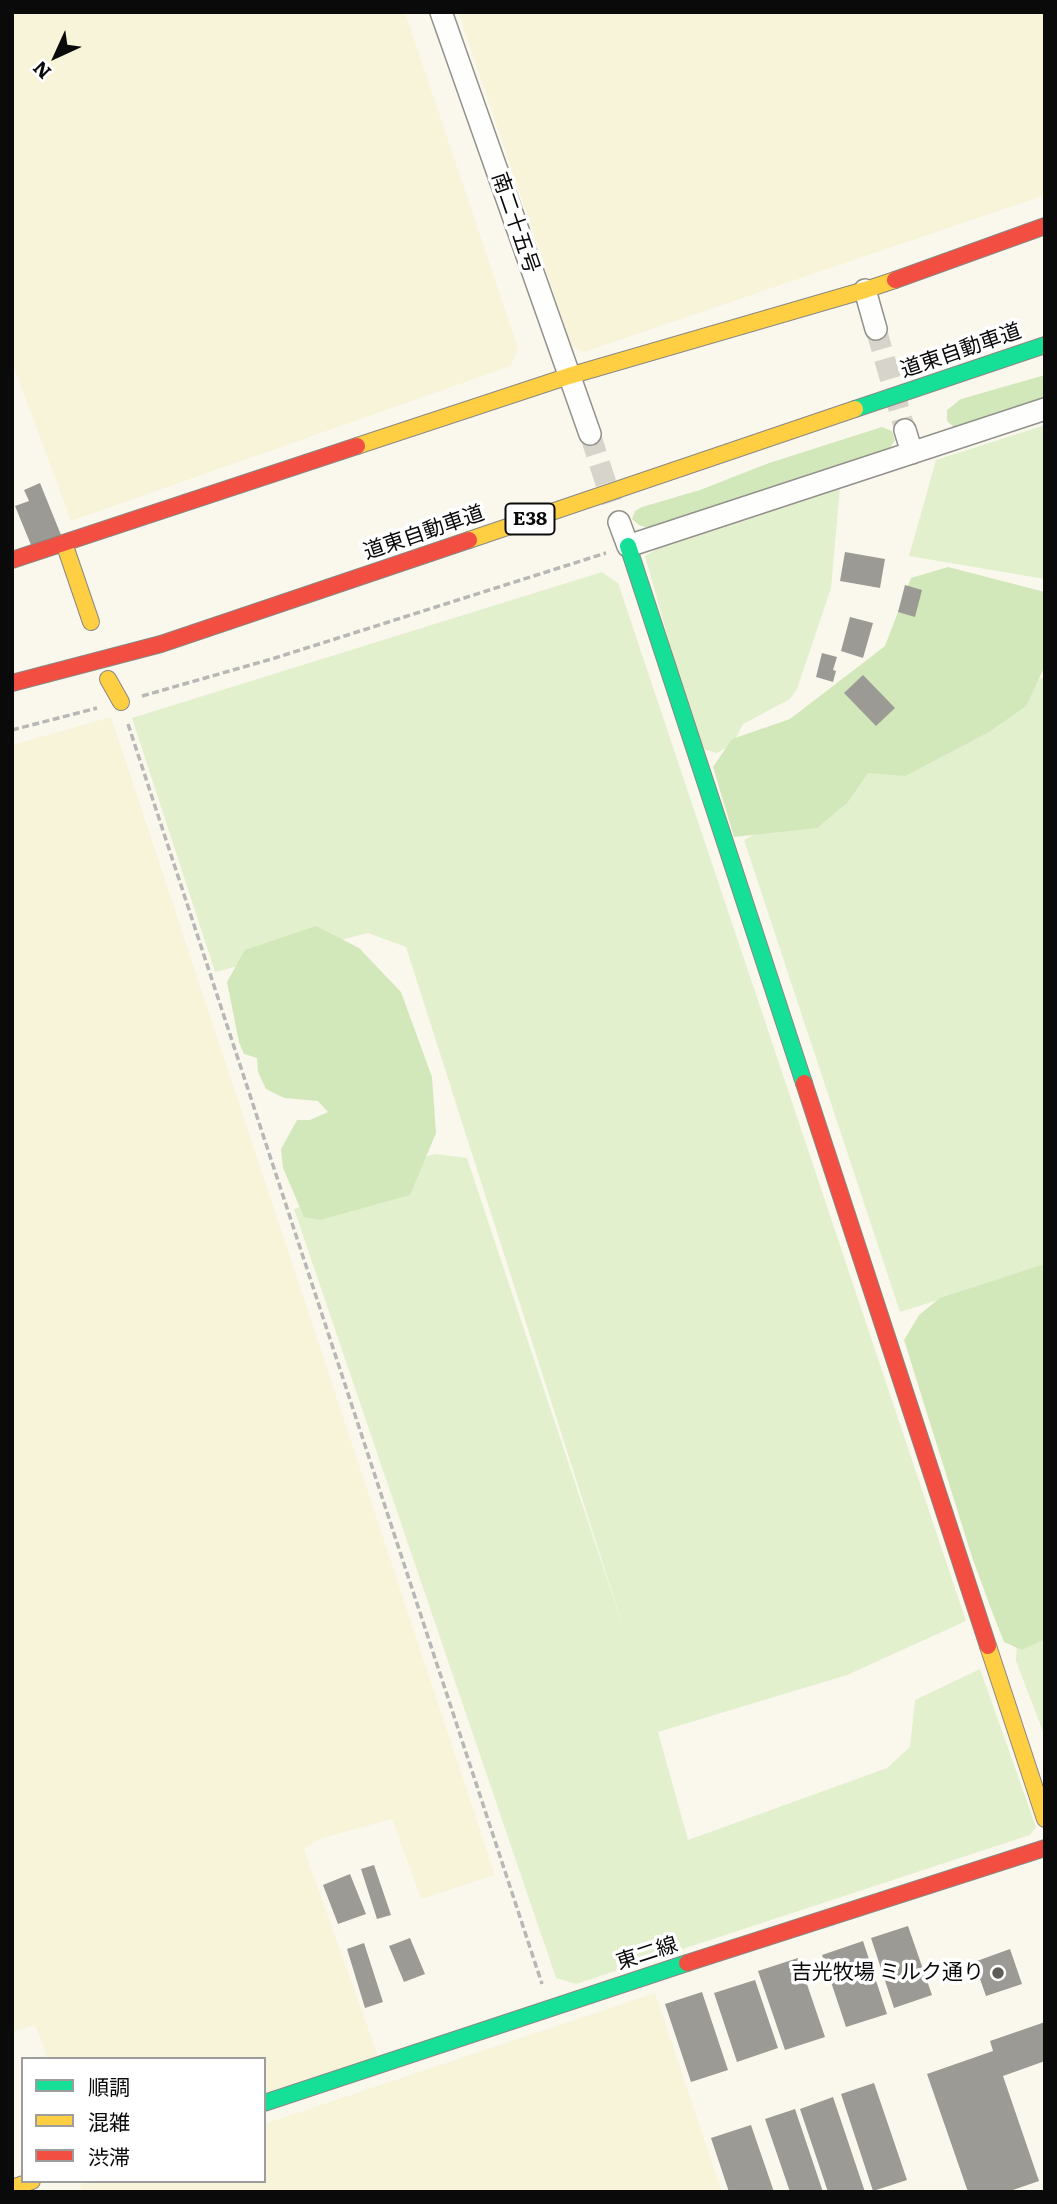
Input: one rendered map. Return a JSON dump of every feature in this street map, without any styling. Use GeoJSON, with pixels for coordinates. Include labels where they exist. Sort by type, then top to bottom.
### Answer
{"type":"FeatureCollection","features":[{"type":"Feature","properties":{"kind":"main road"},"geometry":{"type":"LineString","coordinates":[[12,560],[569,376],[865,290],[1045,226]]}},
{"type":"Feature","properties":{"kind":"main road","name":"道東自動車道"},"geometry":{"type":"LineString","coordinates":[[12,683],[161,643],[1045,345]]}},
{"type":"Feature","properties":{"kind":"main road"},"geometry":{"type":"LineString","coordinates":[[64,543],[90,622]]}},
{"type":"Feature","properties":{"kind":"main road"},"geometry":{"type":"LineString","coordinates":[[628,546],[1045,1819]]}},
{"type":"Feature","properties":{"kind":"main road"},"geometry":{"type":"LineString","coordinates":[[108,678],[121,702]]}},
{"type":"Feature","properties":{"kind":"main road","name":"東二線"},"geometry":{"type":"LineString","coordinates":[[266,2102],[550,2007],[1045,1849]]}},
{"type":"Feature","properties":{"kind":"street","name":"南二十五号"},"geometry":{"type":"LineString","coordinates":[[441,12],[590,434]]}},
{"type":"Feature","properties":{"kind":"street"},"geometry":{"type":"LineString","coordinates":[[865,290],[876,329]]}},
{"type":"Feature","properties":{"kind":"street"},"geometry":{"type":"LineString","coordinates":[[619,522],[628,546],[1045,409]]}},
{"type":"Feature","properties":{"kind":"street"},"geometry":{"type":"LineString","coordinates":[[905,430],[912,453]]}},
{"type":"Feature","properties":{"kind":"path"},"geometry":{"type":"LineString","coordinates":[[12,730],[275,658],[628,546]]}},
{"type":"Feature","properties":{"kind":"path"},"geometry":{"type":"LineString","coordinates":[[121,702],[550,2007]]}},
{"type":"Feature","properties":{"kind":"shaded area"},"geometry":{"type":"Polygon","coordinates":[[[12,12],[405,12],[518,348],[511,366],[71,521],[12,362],[12,12]]]}},
{"type":"Feature","properties":{"kind":"shaded area"},"geometry":{"type":"Polygon","coordinates":[[[458,12],[1045,12],[1045,195],[584,352],[572,346],[458,12]]]}},
{"type":"Feature","properties":{"kind":"shaded area"},"geometry":{"type":"Polygon","coordinates":[[[111,717],[495,1875],[421,1899],[392,1819],[319,1839],[304,1849],[378,2056],[266,2092],[266,2057],[47,2057],[35,2025],[12,2032],[12,745],[111,717]]]}},
{"type":"Feature","properties":{"kind":"shaded area"},"geometry":{"type":"Polygon","coordinates":[[[655,1993],[722,2192],[82,2192],[80,2185],[86,2183],[266,2183],[266,2123],[655,1993]]]}},
{"type":"Feature","properties":{"kind":"green space"},"geometry":{"type":"Polygon","coordinates":[[[1045,375],[1045,399],[956,429],[947,421],[947,410],[961,399],[1045,375]]]}},
{"type":"Feature","properties":{"kind":"green space"},"geometry":{"type":"Polygon","coordinates":[[[1045,425],[1045,579],[909,556],[936,460],[1045,425]]]}},
{"type":"Feature","properties":{"kind":"green space"},"geometry":{"type":"Polygon","coordinates":[[[882,427],[892,431],[895,440],[890,448],[650,529],[632,519],[635,511],[642,507],[700,490],[769,463],[882,427]]]}},
{"type":"Feature","properties":{"kind":"green space"},"geometry":{"type":"Polygon","coordinates":[[[840,488],[831,588],[797,689],[790,699],[743,724],[733,744],[717,753],[699,748],[645,556],[659,548],[840,488]]]}},
{"type":"Feature","properties":{"kind":"green space"},"geometry":{"type":"Polygon","coordinates":[[[948,567],[1045,592],[1045,666],[1026,706],[989,732],[905,776],[868,773],[847,803],[817,828],[734,837],[713,767],[732,739],[790,719],[885,646],[911,578],[948,567]]]}},
{"type":"Feature","properties":{"kind":"green space"},"geometry":{"type":"Polygon","coordinates":[[[602,572],[618,583],[966,1621],[847,1675],[658,1732],[688,1840],[887,1768],[910,1747],[915,1700],[980,1669],[1036,1827],[1030,1835],[576,1984],[556,1978],[294,1209],[379,1177],[406,1162],[435,1154],[467,1158],[626,1636],[406,947],[368,933],[215,972],[132,718],[602,572]]]}},
{"type":"Feature","properties":{"kind":"green space"},"geometry":{"type":"Polygon","coordinates":[[[1045,676],[1045,1266],[900,1312],[744,840],[1045,676]]]}},
{"type":"Feature","properties":{"kind":"green space"},"geometry":{"type":"Polygon","coordinates":[[[316,926],[359,948],[401,992],[432,1077],[436,1133],[410,1195],[320,1220],[304,1217],[283,1168],[281,1149],[297,1120],[310,1120],[328,1112],[318,1101],[284,1098],[266,1089],[258,1072],[257,1058],[244,1054],[239,1042],[227,982],[245,950],[316,926]]]}},
{"type":"Feature","properties":{"kind":"green space"},"geometry":{"type":"Polygon","coordinates":[[[1045,1264],[1045,1639],[1022,1650],[1004,1642],[991,1609],[904,1340],[919,1315],[940,1298],[1045,1264]]]}},
{"type":"Feature","properties":{"kind":"green space"},"geometry":{"type":"Polygon","coordinates":[[[1045,1630],[1045,1737],[1016,1661],[1017,1641],[1045,1630]]]}},
{"type":"Feature","properties":{"kind":"building"},"geometry":{"type":"Polygon","coordinates":[[[40,483],[61,535],[31,545],[15,506],[29,501],[24,490],[40,483]]]}},
{"type":"Feature","properties":{"kind":"building"},"geometry":{"type":"Polygon","coordinates":[[[845,552],[885,559],[880,588],[840,581],[845,552]]]}},
{"type":"Feature","properties":{"kind":"building"},"geometry":{"type":"Polygon","coordinates":[[[905,585],[922,590],[915,617],[898,612],[905,585]]]}},
{"type":"Feature","properties":{"kind":"building"},"geometry":{"type":"Polygon","coordinates":[[[850,617],[873,623],[863,658],[841,651],[850,617]]]}},
{"type":"Feature","properties":{"kind":"building"},"geometry":{"type":"Polygon","coordinates":[[[822,653],[837,657],[833,682],[816,677],[822,653]]]}},
{"type":"Feature","properties":{"kind":"building"},"geometry":{"type":"Polygon","coordinates":[[[863,675],[895,708],[876,726],[844,693],[863,675]]]}},
{"type":"Feature","properties":{"kind":"building"},"geometry":{"type":"Polygon","coordinates":[[[374,1865],[391,1915],[377,1919],[361,1869],[374,1865]]]}},
{"type":"Feature","properties":{"kind":"building"},"geometry":{"type":"Polygon","coordinates":[[[350,1874],[366,1914],[338,1924],[323,1885],[350,1874]]]}},
{"type":"Feature","properties":{"kind":"building"},"geometry":{"type":"Polygon","coordinates":[[[908,1926],[932,1995],[894,2008],[871,1938],[908,1926]]]}},
{"type":"Feature","properties":{"kind":"building"},"geometry":{"type":"Polygon","coordinates":[[[410,1938],[425,1974],[404,1982],[389,1946],[410,1938]]]}},
{"type":"Feature","properties":{"kind":"building"},"geometry":{"type":"Polygon","coordinates":[[[863,1941],[887,2014],[846,2027],[822,1955],[863,1941]]]}},
{"type":"Feature","properties":{"kind":"building"},"geometry":{"type":"Polygon","coordinates":[[[364,1943],[383,2002],[365,2008],[347,1949],[364,1943]]]}},
{"type":"Feature","properties":{"kind":"building","name":"吉光牧場 ミルク通り"},"geometry":{"type":"Polygon","coordinates":[[[1010,1949],[1022,1984],[986,1996],[974,1962],[1010,1949]]]}},
{"type":"Feature","properties":{"kind":"building"},"geometry":{"type":"Polygon","coordinates":[[[798,1958],[825,2037],[785,2050],[758,1971],[798,1958]]]}},
{"type":"Feature","properties":{"kind":"building"},"geometry":{"type":"Polygon","coordinates":[[[755,1980],[778,2048],[737,2062],[714,1993],[755,1980]]]}},
{"type":"Feature","properties":{"kind":"building"},"geometry":{"type":"Polygon","coordinates":[[[702,1992],[728,2070],[691,2082],[665,2004],[702,1992]]]}},
{"type":"Feature","properties":{"kind":"building"},"geometry":{"type":"Polygon","coordinates":[[[1045,2022],[1045,2061],[1003,2076],[1039,2181],[1007,2192],[968,2192],[927,2074],[993,2051],[990,2041],[1045,2022]]]}},
{"type":"Feature","properties":{"kind":"building"},"geometry":{"type":"Polygon","coordinates":[[[874,2083],[907,2180],[873,2191],[841,2094],[874,2083]]]}},
{"type":"Feature","properties":{"kind":"building"},"geometry":{"type":"Polygon","coordinates":[[[833,2097],[865,2192],[828,2192],[800,2109],[833,2097]]]}},
{"type":"Feature","properties":{"kind":"building"},"geometry":{"type":"Polygon","coordinates":[[[795,2109],[823,2192],[790,2192],[765,2119],[795,2109]]]}},
{"type":"Feature","properties":{"kind":"building"},"geometry":{"type":"Polygon","coordinates":[[[751,2125],[774,2192],[729,2192],[711,2138],[751,2125]]]}},
{"type":"Feature","properties":{"kind":"tunnel"},"geometry":{"type":"LineString","coordinates":[[876,329],[905,430]]}},
{"type":"Feature","properties":{"kind":"tunnel"},"geometry":{"type":"LineString","coordinates":[[590,434],[612,502]]}},
{"type":"Feature","properties":{"kind":"traffic: fast"},"geometry":{"type":"LineString","coordinates":[[855,409],[1045,345]]}},
{"type":"Feature","properties":{"kind":"traffic: fast"},"geometry":{"type":"LineString","coordinates":[[628,546],[804,1083]]}},
{"type":"Feature","properties":{"kind":"traffic: fast"},"geometry":{"type":"LineString","coordinates":[[266,2102],[687,1963]]}},
{"type":"Feature","properties":{"kind":"traffic: slow"},"geometry":{"type":"LineString","coordinates":[[357,446],[569,376],[895,280]]}},
{"type":"Feature","properties":{"kind":"traffic: slow"},"geometry":{"type":"LineString","coordinates":[[469,540],[855,409]]}},
{"type":"Feature","properties":{"kind":"traffic: slow"},"geometry":{"type":"LineString","coordinates":[[64,543],[91,622]]}},
{"type":"Feature","properties":{"kind":"traffic: slow"},"geometry":{"type":"LineString","coordinates":[[108,679],[121,702]]}},
{"type":"Feature","properties":{"kind":"traffic: slow"},"geometry":{"type":"LineString","coordinates":[[988,1646],[1045,1819]]}},
{"type":"Feature","properties":{"kind":"traffic: slow"},"geometry":{"type":"LineString","coordinates":[[12,2188],[26,2183]]}},
{"type":"Feature","properties":{"kind":"traffic: jam"},"geometry":{"type":"LineString","coordinates":[[895,280],[1045,226]]}},
{"type":"Feature","properties":{"kind":"traffic: jam"},"geometry":{"type":"LineString","coordinates":[[12,560],[357,446]]}},
{"type":"Feature","properties":{"kind":"traffic: jam"},"geometry":{"type":"LineString","coordinates":[[12,683],[161,644],[469,540]]}},
{"type":"Feature","properties":{"kind":"traffic: jam"},"geometry":{"type":"LineString","coordinates":[[804,1083],[988,1646]]}},
{"type":"Feature","properties":{"kind":"traffic: jam"},"geometry":{"type":"LineString","coordinates":[[687,1963],[1045,1848]]}},
{"type":"Feature","properties":{"kind":"place","name":"吉光牧場 ミルク通り"},"geometry":{"type":"Point","coordinates":[998,1973]}}]}
